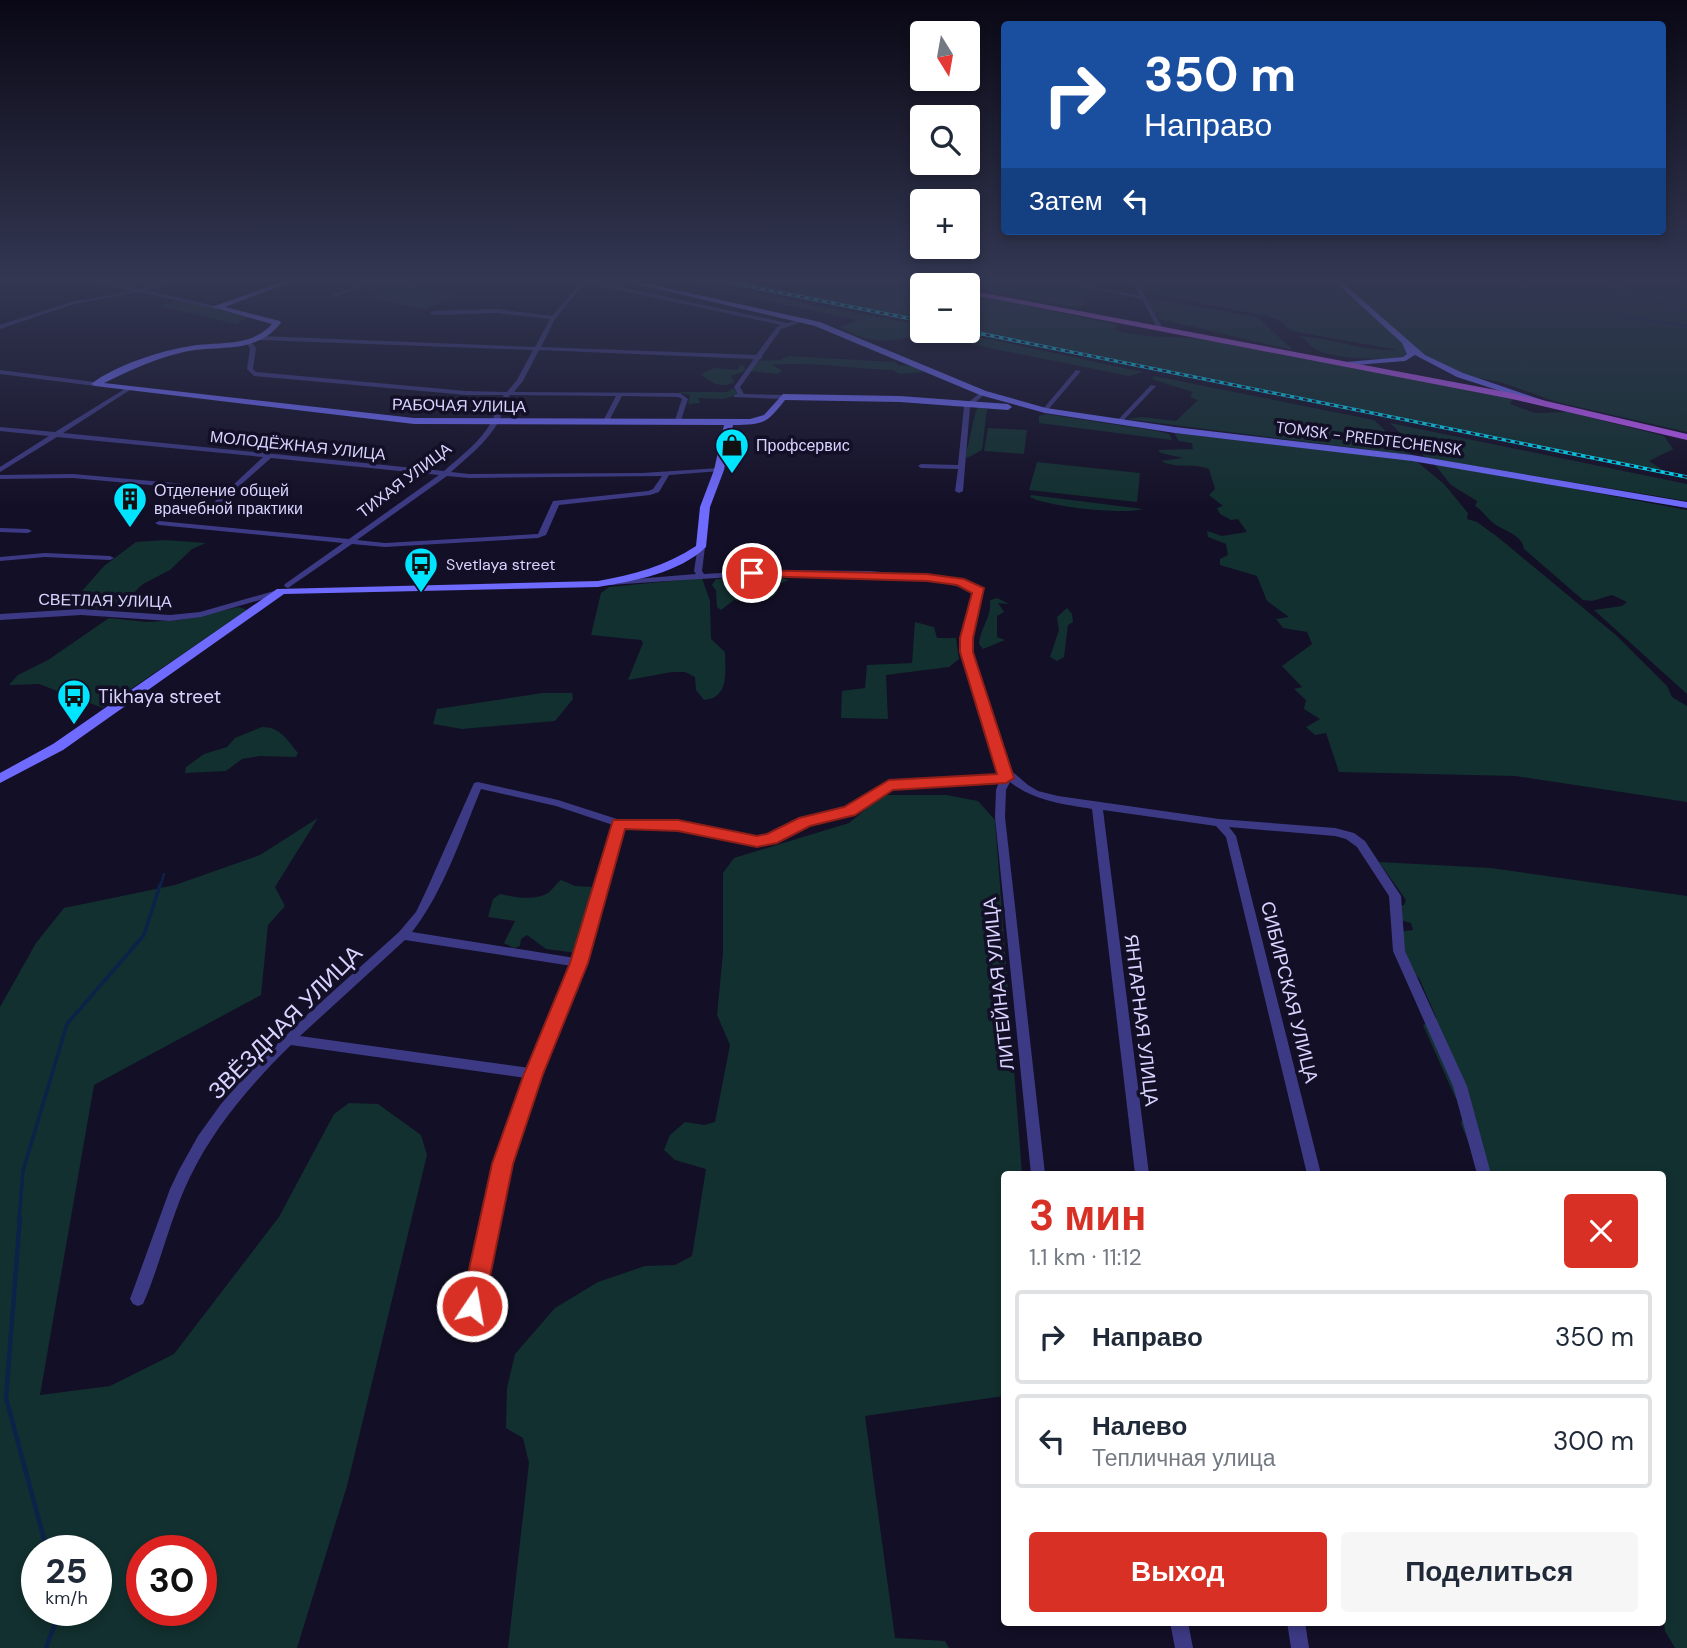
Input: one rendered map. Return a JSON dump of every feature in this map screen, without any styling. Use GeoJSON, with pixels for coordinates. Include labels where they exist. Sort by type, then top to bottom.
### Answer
{"type":"FeatureCollection","features":[{"type":"Feature","properties":{"kind":"main road"},"geometry":{"type":"LineString","coordinates":[[1303,356],[1500,391],[1687,436]]}},
{"type":"Feature","properties":{"kind":"street"},"geometry":{"type":"LineString","coordinates":[[95,384],[136,363],[160,356]]}},
{"type":"Feature","properties":{"kind":"street"},"geometry":{"type":"LineString","coordinates":[[252,356],[250,369],[254,374],[466,393],[684,397],[677,423]]}},
{"type":"Feature","properties":{"kind":"street","name":"ТИХАЯ УЛИЦА"},"geometry":{"type":"LineString","coordinates":[[285,589],[445,474],[475,447],[496,420],[500,403],[520,382],[532,356]]}},
{"type":"Feature","properties":{"kind":"street"},"geometry":{"type":"LineString","coordinates":[[733,356],[760,357]]}},
{"type":"Feature","properties":{"kind":"street"},"geometry":{"type":"LineString","coordinates":[[897,356],[983,393],[1045,410]]}},
{"type":"Feature","properties":{"kind":"street"},"geometry":{"type":"LineString","coordinates":[[760,357],[751,364],[737,387],[739,395],[972,404],[1045,410]]}},
{"type":"Feature","properties":{"kind":"street"},"geometry":{"type":"LineString","coordinates":[[1368,366],[1408,357],[1422,357],[1500,391]]}},
{"type":"Feature","properties":{"kind":"street"},"geometry":{"type":"LineString","coordinates":[[1045,410],[1078,371]]}},
{"type":"Feature","properties":{"kind":"street","name":"РАБОЧАЯ УЛИЦА"},"geometry":{"type":"LineString","coordinates":[[0,372],[373,418],[729,423],[767,417],[783,397]]}},
{"type":"Feature","properties":{"kind":"street"},"geometry":{"type":"LineString","coordinates":[[1118,423],[1153,386]]}},
{"type":"Feature","properties":{"kind":"street"},"geometry":{"type":"LineString","coordinates":[[2,466],[128,389]]}},
{"type":"Feature","properties":{"kind":"street"},"geometry":{"type":"LineString","coordinates":[[959,491],[967,406],[983,393]]}},
{"type":"Feature","properties":{"kind":"street"},"geometry":{"type":"LineString","coordinates":[[606,421],[620,394]]}},
{"type":"Feature","properties":{"kind":"street","name":"TOMSK - PREDTECHENSK"},"geometry":{"type":"LineString","coordinates":[[1045,410],[1118,423],[1412,458],[1687,505]]}},
{"type":"Feature","properties":{"kind":"street"},"geometry":{"type":"LineString","coordinates":[[702,576],[698,571],[705,507],[719,470],[729,423]]}},
{"type":"Feature","properties":{"kind":"street","name":"МОЛОДЁЖНАЯ УЛИЦА"},"geometry":{"type":"LineString","coordinates":[[0,429],[469,476],[719,470]]}},
{"type":"Feature","properties":{"kind":"street"},"geometry":{"type":"LineString","coordinates":[[209,510],[228,490],[269,456]]}},
{"type":"Feature","properties":{"kind":"street"},"geometry":{"type":"LineString","coordinates":[[920,466],[960,467]]}},
{"type":"Feature","properties":{"kind":"street"},"geometry":{"type":"LineString","coordinates":[[159,523],[385,545],[538,536],[542,535],[556,503],[650,493],[656,490],[667,473]]}},
{"type":"Feature","properties":{"kind":"street"},"geometry":{"type":"LineString","coordinates":[[0,477],[73,476],[228,490]]}},
{"type":"Feature","properties":{"kind":"street"},"geometry":{"type":"LineString","coordinates":[[0,530],[28,531]]}},
{"type":"Feature","properties":{"kind":"street","name":"СВЕТЛАЯ УЛИЦА"},"geometry":{"type":"LineString","coordinates":[[0,617],[81,612],[170,618],[211,611],[285,589],[598,584],[649,573],[700,552]]}},
{"type":"Feature","properties":{"kind":"street"},"geometry":{"type":"LineString","coordinates":[[0,559],[45,555],[110,558]]}},
{"type":"Feature","properties":{"kind":"street"},"geometry":{"type":"LineString","coordinates":[[598,584],[702,576],[807,573],[960,582],[975,588],[979,594],[967,638],[967,652],[1003,768],[1017,784],[1036,795],[1097,806],[1219,823],[1335,832],[1350,836],[1361,844],[1395,896],[1399,951],[1461,1086],[1483,1171]]}},
{"type":"Feature","properties":{"kind":"street"},"geometry":{"type":"LineString","coordinates":[[0,779],[58,747],[285,589]]}},
{"type":"Feature","properties":{"kind":"street"},"geometry":{"type":"LineString","coordinates":[[472,1306],[503,1164],[534,1074],[579,963],[619,823],[678,826],[757,841],[771,839],[805,822],[849,811],[889,785],[1003,768]]}},
{"type":"Feature","properties":{"kind":"street","name":"ЛИТЕЙНАЯ УЛИЦА"},"geometry":{"type":"LineString","coordinates":[[1003,768],[1000,817],[1038,1171]]}},
{"type":"Feature","properties":{"kind":"street","name":"ЗВЁЗДНАЯ УЛИЦА"},"geometry":{"type":"LineString","coordinates":[[138,1299],[185,1174],[212,1127],[244,1086],[403,935],[420,914],[478,785],[558,803],[619,823]]}},
{"type":"Feature","properties":{"kind":"street","name":"ЯНТАРНАЯ УЛИЦА"},"geometry":{"type":"LineString","coordinates":[[1097,806],[1142,1171]]}},
{"type":"Feature","properties":{"kind":"street","name":"СИБИРСКАЯ УЛИЦА"},"geometry":{"type":"LineString","coordinates":[[1219,823],[1231,836],[1313,1171]]}},
{"type":"Feature","properties":{"kind":"street"},"geometry":{"type":"LineString","coordinates":[[403,935],[579,963]]}},
{"type":"Feature","properties":{"kind":"street"},"geometry":{"type":"LineString","coordinates":[[291,1040],[534,1074]]}},
{"type":"Feature","properties":{"kind":"street"},"geometry":{"type":"LineString","coordinates":[[1180,1626],[1184,1648]]}},
{"type":"Feature","properties":{"kind":"street"},"geometry":{"type":"LineString","coordinates":[[1297,1626],[1300,1648]]}},
{"type":"Feature","properties":{"kind":"green space"},"geometry":{"type":"Polygon","coordinates":[[[788,356],[895,362],[924,372],[899,374],[893,370],[800,364],[772,365],[782,370],[778,374],[749,371],[756,361],[780,360],[788,356]]]}},
{"type":"Feature","properties":{"kind":"green space"},"geometry":{"type":"Polygon","coordinates":[[[1029,356],[1068,356],[1143,372],[1129,376],[1029,356]]]}},
{"type":"Feature","properties":{"kind":"green space"},"geometry":{"type":"Polygon","coordinates":[[[1100,356],[1293,356],[1514,398],[1510,404],[1535,413],[1568,412],[1664,436],[1673,449],[1649,461],[1664,471],[1100,356]]]}},
{"type":"Feature","properties":{"kind":"green space"},"geometry":{"type":"Polygon","coordinates":[[[1342,356],[1403,356],[1377,359],[1342,356]]]}},
{"type":"Feature","properties":{"kind":"green space"},"geometry":{"type":"Polygon","coordinates":[[[1422,356],[1687,356],[1687,432],[1557,402],[1500,382],[1468,376],[1422,356]]]}},
{"type":"Feature","properties":{"kind":"green space"},"geometry":{"type":"Polygon","coordinates":[[[740,365],[744,365],[745,371],[731,376],[735,382],[730,384],[716,384],[701,374],[714,368],[738,370],[740,365]]]}},
{"type":"Feature","properties":{"kind":"green space"},"geometry":{"type":"Polygon","coordinates":[[[1154,376],[1374,420],[1411,455],[1127,419],[1141,417],[1176,421],[1198,400],[1190,397],[1193,392],[1151,379],[1154,376]]]}},
{"type":"Feature","properties":{"kind":"green space"},"geometry":{"type":"Polygon","coordinates":[[[733,388],[740,394],[723,399],[698,398],[700,403],[688,404],[690,395],[678,392],[727,392],[733,388]]]}},
{"type":"Feature","properties":{"kind":"green space"},"geometry":{"type":"Polygon","coordinates":[[[978,407],[987,409],[982,450],[967,458],[965,454],[978,407]]]}},
{"type":"Feature","properties":{"kind":"green space"},"geometry":{"type":"Polygon","coordinates":[[[1046,414],[1157,431],[1169,434],[1172,440],[1039,423],[1039,416],[1046,414]]]}},
{"type":"Feature","properties":{"kind":"green space"},"geometry":{"type":"Polygon","coordinates":[[[1390,423],[1687,484],[1687,501],[1426,458],[1390,423]]]}},
{"type":"Feature","properties":{"kind":"green space"},"geometry":{"type":"Polygon","coordinates":[[[988,428],[1027,430],[1024,454],[984,451],[988,428]]]}},
{"type":"Feature","properties":{"kind":"green space"},"geometry":{"type":"Polygon","coordinates":[[[1174,433],[1415,460],[1444,484],[1468,513],[1467,519],[1477,522],[1499,538],[1617,636],[1667,686],[1672,697],[1687,706],[1687,802],[1515,776],[1339,772],[1326,733],[1315,735],[1306,727],[1320,719],[1304,709],[1306,700],[1294,689],[1302,687],[1282,666],[1312,644],[1307,632],[1283,628],[1276,619],[1289,617],[1267,601],[1257,576],[1220,565],[1220,559],[1228,555],[1226,544],[1208,537],[1207,531],[1222,536],[1247,532],[1238,519],[1231,520],[1220,514],[1217,508],[1223,506],[1209,495],[1215,489],[1209,469],[1161,461],[1183,458],[1158,450],[1193,449],[1192,443],[1179,441],[1174,433]]]}},
{"type":"Feature","properties":{"kind":"green space"},"geometry":{"type":"Polygon","coordinates":[[[1037,462],[1140,473],[1137,502],[1029,490],[1037,462]]]}},
{"type":"Feature","properties":{"kind":"green space"},"geometry":{"type":"Polygon","coordinates":[[[1442,464],[1687,510],[1687,694],[1594,610],[1622,606],[1627,602],[1612,595],[1592,601],[1583,600],[1524,549],[1519,539],[1495,524],[1475,506],[1477,501],[1451,485],[1435,465],[1442,464]]]}},
{"type":"Feature","properties":{"kind":"green space"},"geometry":{"type":"Polygon","coordinates":[[[1030,497],[1143,509],[1086,509],[1039,501],[1030,497]]]}},
{"type":"Feature","properties":{"kind":"green space"},"geometry":{"type":"Polygon","coordinates":[[[165,540],[206,543],[192,549],[170,570],[143,584],[121,605],[108,609],[68,608],[84,593],[82,591],[104,566],[136,542],[165,540]]]}},
{"type":"Feature","properties":{"kind":"green space"},"geometry":{"type":"Polygon","coordinates":[[[702,578],[710,601],[711,639],[725,652],[722,689],[712,698],[704,700],[696,690],[695,677],[685,672],[628,680],[643,643],[641,640],[591,635],[601,593],[609,587],[702,578]]]}},
{"type":"Feature","properties":{"kind":"green space"},"geometry":{"type":"Polygon","coordinates":[[[716,579],[789,580],[771,587],[770,589],[778,591],[769,599],[752,602],[734,600],[721,610],[717,607],[716,590],[712,585],[716,579]]]}},
{"type":"Feature","properties":{"kind":"green space"},"geometry":{"type":"Polygon","coordinates":[[[997,598],[1009,604],[998,603],[1004,612],[997,616],[997,637],[1005,640],[983,649],[979,644],[990,600],[997,598]]]}},
{"type":"Feature","properties":{"kind":"green space"},"geometry":{"type":"Polygon","coordinates":[[[239,607],[247,610],[103,708],[39,684],[9,685],[18,675],[48,660],[109,618],[147,622],[181,620],[239,607]]]}},
{"type":"Feature","properties":{"kind":"green space"},"geometry":{"type":"Polygon","coordinates":[[[1067,608],[1072,614],[1073,622],[1068,625],[1064,657],[1057,661],[1050,657],[1059,630],[1057,617],[1067,608]]]}},
{"type":"Feature","properties":{"kind":"green space"},"geometry":{"type":"Polygon","coordinates":[[[915,622],[934,627],[937,638],[956,638],[959,659],[949,667],[886,675],[888,719],[841,718],[842,691],[865,688],[867,665],[912,663],[915,622]]]}},
{"type":"Feature","properties":{"kind":"green space"},"geometry":{"type":"Polygon","coordinates":[[[542,693],[572,693],[573,699],[555,721],[462,729],[433,724],[437,709],[542,693]]]}},
{"type":"Feature","properties":{"kind":"green space"},"geometry":{"type":"Polygon","coordinates":[[[262,727],[274,729],[283,735],[298,753],[296,757],[260,756],[242,759],[226,771],[185,773],[186,767],[204,754],[227,747],[235,738],[262,727]]]}},
{"type":"Feature","properties":{"kind":"green space"},"geometry":{"type":"Polygon","coordinates":[[[883,795],[946,795],[978,801],[995,820],[1022,1171],[1001,1171],[1001,1396],[865,1416],[895,1638],[945,1641],[949,1648],[508,1648],[529,1463],[523,1438],[506,1428],[507,1388],[515,1354],[555,1308],[598,1282],[645,1266],[675,1265],[692,1256],[706,1169],[675,1160],[664,1150],[670,1135],[685,1122],[704,1125],[715,1122],[730,1045],[717,1015],[723,953],[723,873],[734,858],[849,823],[883,795]]]}},
{"type":"Feature","properties":{"kind":"green space"},"geometry":{"type":"Polygon","coordinates":[[[318,818],[275,887],[285,906],[268,925],[261,995],[94,1085],[40,1395],[110,1386],[174,1354],[279,1217],[334,1114],[349,1103],[378,1104],[421,1135],[427,1155],[347,1486],[297,1648],[0,1648],[0,1007],[36,943],[64,908],[175,885],[260,855],[318,818]]]}},
{"type":"Feature","properties":{"kind":"green space"},"geometry":{"type":"Polygon","coordinates":[[[1379,862],[1491,868],[1687,896],[1687,1648],[1675,1648],[1664,1626],[1666,1171],[1480,1171],[1461,1124],[1464,1107],[1455,1097],[1423,1025],[1436,1017],[1419,978],[1408,971],[1397,932],[1413,930],[1411,923],[1400,920],[1389,909],[1404,905],[1406,900],[1379,862]]]}},
{"type":"Feature","properties":{"kind":"green space"},"geometry":{"type":"Polygon","coordinates":[[[561,880],[575,886],[596,887],[577,953],[546,949],[527,935],[521,939],[520,946],[514,948],[504,943],[515,921],[488,917],[493,899],[500,894],[537,897],[548,893],[561,880]]]}},
{"type":"Feature","properties":{"kind":"waterway"},"geometry":{"type":"LineString","coordinates":[[160,887],[164,874]]}},
{"type":"Feature","properties":{"kind":"waterway"},"geometry":{"type":"LineString","coordinates":[[19,1219],[23,1171],[67,1024],[144,935],[160,885]]}},
{"type":"Feature","properties":{"kind":"waterway"},"geometry":{"type":"LineString","coordinates":[[20,1217],[6,1398],[43,1535]]}},
{"type":"Feature","properties":{"kind":"waterway"},"geometry":{"type":"LineString","coordinates":[[46,1648],[54,1626]]}},
{"type":"Feature","properties":{"kind":"railway"},"geometry":{"type":"LineString","coordinates":[[1091,356],[1687,477]]}},
{"type":"Feature","properties":{"kind":"place","name":"Профсервис"},"geometry":{"type":"Point","coordinates":[732,475]}},
{"type":"Feature","properties":{"kind":"place","name":"Отделение общей врачебной практики"},"geometry":{"type":"Point","coordinates":[130,529]}},
{"type":"Feature","properties":{"kind":"place","name":"Svetlaya street"},"geometry":{"type":"Point","coordinates":[421,594]}},
{"type":"Feature","properties":{"kind":"place","name":"Tikhaya street"},"geometry":{"type":"Point","coordinates":[74,726]}},
{"type":"Feature","properties":{"kind":"route"},"geometry":{"type":"LineString","coordinates":[[472,1306],[503,1164],[534,1074],[579,963],[619,823],[678,826],[757,841],[771,839],[805,822],[842,814],[889,785],[984,782],[1006,778],[967,652],[967,638],[979,591],[969,585],[946,579],[752,573]]}}]}
